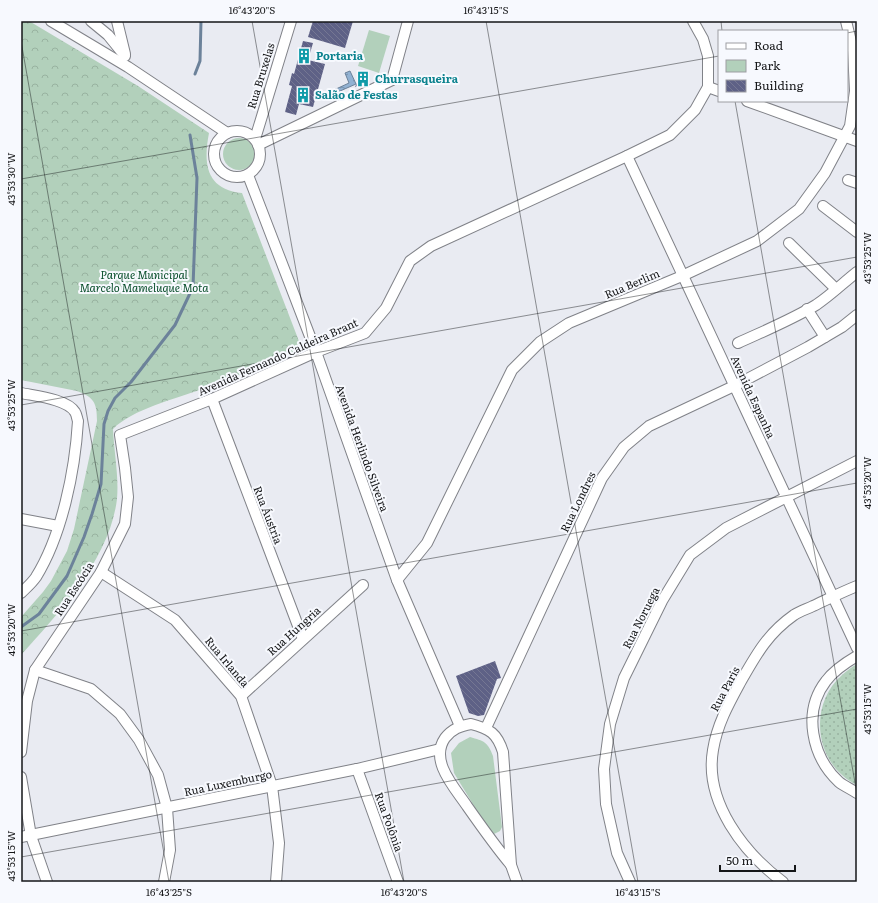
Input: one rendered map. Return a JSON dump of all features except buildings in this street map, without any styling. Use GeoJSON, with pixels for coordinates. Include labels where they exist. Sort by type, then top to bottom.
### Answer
{"type":"FeatureCollection","features":[{"type":"Feature","properties":{"kind":"street"},"geometry":{"type":"LineString","coordinates":[[51,21],[128,67],[227,133]]}},
{"type":"Feature","properties":{"kind":"street"},"geometry":{"type":"LineString","coordinates":[[91,21],[108,35],[125,56]]}},
{"type":"Feature","properties":{"kind":"street"},"geometry":{"type":"LineString","coordinates":[[117,21],[128,67]]}},
{"type":"Feature","properties":{"kind":"street","name":"Rua Bruxelas"},"geometry":{"type":"LineString","coordinates":[[256,142],[291,21]]}},
{"type":"Feature","properties":{"kind":"street"},"geometry":{"type":"LineString","coordinates":[[256,142],[392,80],[408,21]]}},
{"type":"Feature","properties":{"kind":"street"},"geometry":{"type":"LineString","coordinates":[[693,21],[703,39],[708,56],[708,87],[718,91]]}},
{"type":"Feature","properties":{"kind":"street","name":"Rua Berlim"},"geometry":{"type":"LineString","coordinates":[[397,580],[427,543],[512,370],[540,342],[570,323],[682,276],[757,240],[799,209],[825,173],[850,126],[855,91],[853,50],[846,21]]}},
{"type":"Feature","properties":{"kind":"street","name":"Avenida Fernando Caldeira Brant"},"geometry":{"type":"LineString","coordinates":[[120,435],[212,399],[316,352],[365,333],[386,308],[410,261],[431,246],[627,156],[670,134],[695,110],[708,87]]}},
{"type":"Feature","properties":{"kind":"street"},"geometry":{"type":"LineString","coordinates":[[750,102],[857,141]]}},
{"type":"Feature","properties":{"kind":"street"},"geometry":{"type":"LineString","coordinates":[[241,131],[249,134],[256,142],[260,158],[253,171],[248,175],[234,177],[227,175],[221,170],[214,157],[214,150],[217,143],[227,133],[241,131]]}},
{"type":"Feature","properties":{"kind":"street","name":"Avenida Espanha"},"geometry":{"type":"LineString","coordinates":[[627,156],[857,648]]}},
{"type":"Feature","properties":{"kind":"street","name":"Avenida Herlindo Silveira"},"geometry":{"type":"LineString","coordinates":[[248,175],[316,352],[397,580],[460,726]]}},
{"type":"Feature","properties":{"kind":"street"},"geometry":{"type":"LineString","coordinates":[[823,206],[857,232]]}},
{"type":"Feature","properties":{"kind":"street"},"geometry":{"type":"LineString","coordinates":[[789,243],[836,289]]}},
{"type":"Feature","properties":{"kind":"street"},"geometry":{"type":"LineString","coordinates":[[738,344],[792,319],[831,294],[857,272]]}},
{"type":"Feature","properties":{"kind":"street"},"geometry":{"type":"LineString","coordinates":[[807,309],[825,337]]}},
{"type":"Feature","properties":{"kind":"street","name":"Rua Londres"},"geometry":{"type":"LineString","coordinates":[[486,728],[602,478],[624,447],[649,426],[734,386],[825,337],[857,315]]}},
{"type":"Feature","properties":{"kind":"street"},"geometry":{"type":"LineString","coordinates":[[21,393],[56,400],[75,411],[78,421],[69,489],[55,538],[35,578],[21,593]]}},
{"type":"Feature","properties":{"kind":"street","name":"Rua Áustria"},"geometry":{"type":"LineString","coordinates":[[212,399],[303,639]]}},
{"type":"Feature","properties":{"kind":"street","name":"Rua Escócia"},"geometry":{"type":"LineString","coordinates":[[21,752],[27,701],[35,670],[101,572],[125,524],[128,497],[120,435]]}},
{"type":"Feature","properties":{"kind":"street","name":"Rua Noruega"},"geometry":{"type":"LineString","coordinates":[[630,882],[617,853],[606,804],[604,769],[610,724],[624,678],[662,601],[690,555],[726,528],[857,461]]}},
{"type":"Feature","properties":{"kind":"street"},"geometry":{"type":"LineString","coordinates":[[21,520],[58,526]]}},
{"type":"Feature","properties":{"kind":"street","name":"Rua Irlanda"},"geometry":{"type":"LineString","coordinates":[[101,572],[175,620],[241,696],[272,786],[279,843],[276,882]]}},
{"type":"Feature","properties":{"kind":"street","name":"Rua Hungria"},"geometry":{"type":"LineString","coordinates":[[241,696],[363,584]]}},
{"type":"Feature","properties":{"kind":"street","name":"Rua Paris"},"geometry":{"type":"LineString","coordinates":[[783,882],[770,872],[742,844],[723,812],[712,778],[713,750],[723,715],[756,654],[769,636],[795,614],[857,586]]}},
{"type":"Feature","properties":{"kind":"street"},"geometry":{"type":"LineString","coordinates":[[857,656],[840,666],[825,682],[816,702],[812,724],[815,746],[824,766],[839,782],[857,793]]}},
{"type":"Feature","properties":{"kind":"street"},"geometry":{"type":"LineString","coordinates":[[35,670],[91,689],[120,714],[139,740],[158,775],[167,808],[170,850],[164,882]]}},
{"type":"Feature","properties":{"kind":"street"},"geometry":{"type":"LineString","coordinates":[[510,865],[503,752],[500,741],[486,728],[471,724],[460,726],[449,733],[442,743],[440,749],[441,763],[444,771],[489,839],[510,865],[517,882]]}},
{"type":"Feature","properties":{"kind":"street","name":"Rua Luxemburgo"},"geometry":{"type":"LineString","coordinates":[[26,837],[357,770],[440,749]]}},
{"type":"Feature","properties":{"kind":"street","name":"Rua Polônia"},"geometry":{"type":"LineString","coordinates":[[357,770],[398,882]]}},
{"type":"Feature","properties":{"kind":"street"},"geometry":{"type":"LineString","coordinates":[[21,777],[26,837],[47,882]]}},
{"type":"Feature","properties":{"kind":"street"},"geometry":{"type":"LineString","coordinates":[[489,839],[499,838],[508,833]]}},
{"type":"Feature","properties":{"kind":"green space","name":"Parque Municipal Marcelo Mameluque Mota"},"geometry":{"type":"Polygon","coordinates":[[[21,21],[29,21],[138,86],[209,133],[207,144],[207,165],[210,173],[214,180],[221,186],[230,191],[242,193],[302,349],[227,380],[143,410],[121,422],[113,429],[117,473],[117,499],[112,521],[104,542],[94,563],[81,583],[51,621],[21,655],[21,617],[51,581],[67,551],[74,529],[97,421],[95,405],[91,398],[83,393],[21,380],[21,21]]]}},
{"type":"Feature","properties":{"kind":"green space"},"geometry":{"type":"Polygon","coordinates":[[[369,30],[390,36],[379,73],[358,66],[369,30]]]}},
{"type":"Feature","properties":{"kind":"green space"},"geometry":{"type":"Polygon","coordinates":[[[236,138],[242,138],[252,145],[255,154],[254,160],[248,167],[242,170],[236,170],[226,163],[223,157],[223,151],[230,141],[236,138]]]}},
{"type":"Feature","properties":{"kind":"green space"},"geometry":{"type":"Polygon","coordinates":[[[857,664],[857,785],[843,776],[832,764],[825,750],[821,734],[820,718],[824,702],[831,688],[842,675],[857,664]]]}},
{"type":"Feature","properties":{"kind":"green space"},"geometry":{"type":"Polygon","coordinates":[[[470,737],[485,743],[493,756],[502,827],[500,831],[494,834],[488,829],[454,773],[451,753],[459,743],[470,737]]]}},
{"type":"Feature","properties":{"kind":"water"},"geometry":{"type":"Polygon","coordinates":[[[350,71],[356,84],[324,98],[323,95],[349,83],[345,73],[350,71]]]}},
{"type":"Feature","properties":{"kind":"waterway"},"geometry":{"type":"LineString","coordinates":[[195,74],[200,61],[201,21]]}},
{"type":"Feature","properties":{"kind":"waterway"},"geometry":{"type":"LineString","coordinates":[[21,627],[39,614],[67,576],[84,537],[101,484],[104,424],[108,411],[115,398],[131,382],[175,325],[193,287],[197,178],[190,135]]}},
{"type":"Feature","properties":{"kind":"place","name":"Portaria"},"geometry":{"type":"Point","coordinates":[304,56]}},
{"type":"Feature","properties":{"kind":"place","name":"Churrasqueira"},"geometry":{"type":"Point","coordinates":[363,79]}},
{"type":"Feature","properties":{"kind":"place","name":"Salão de Festas"},"geometry":{"type":"Point","coordinates":[303,95]}}]}
